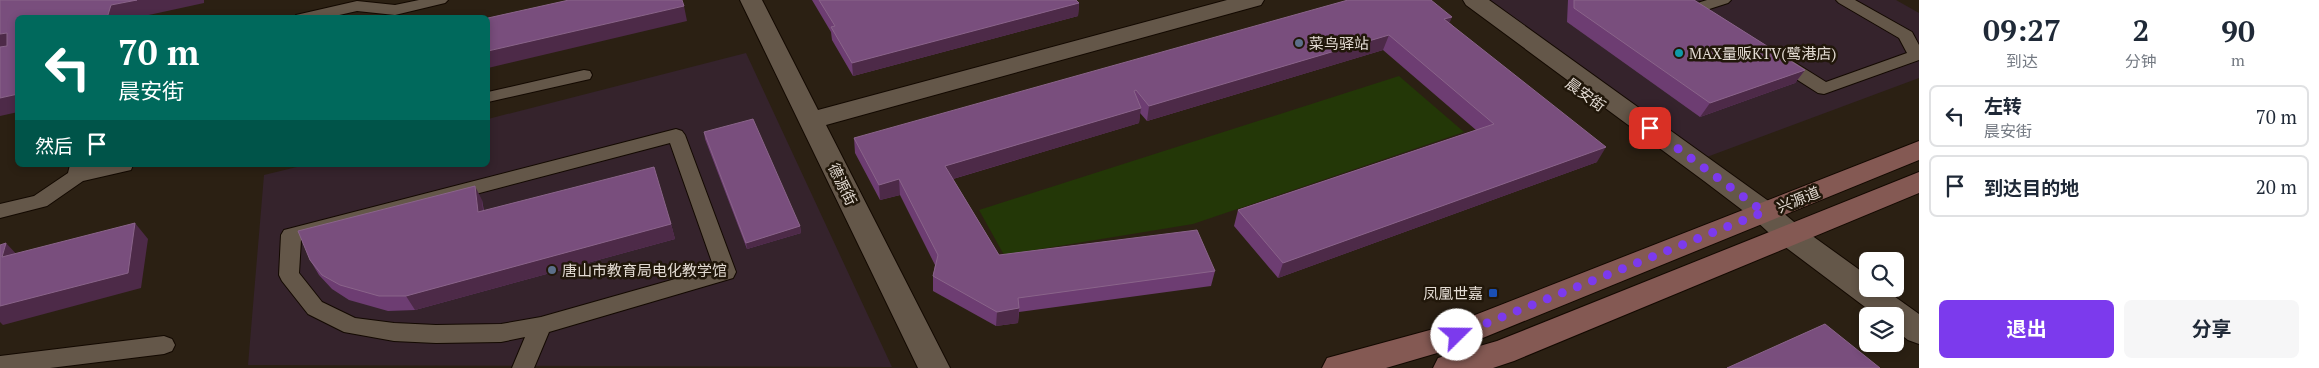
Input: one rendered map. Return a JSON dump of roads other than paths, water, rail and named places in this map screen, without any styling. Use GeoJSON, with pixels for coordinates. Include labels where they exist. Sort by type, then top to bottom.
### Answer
{"type":"FeatureCollection","features":[{"type":"Feature","properties":{"kind":"main road","name":"兴源道"},"geometry":{"type":"LineString","coordinates":[[1338,368],[1457,335],[1919,150]]}},
{"type":"Feature","properties":{"kind":"main road","name":"兴源道"},"geometry":{"type":"LineString","coordinates":[[1449,368],[1503,352],[1919,182]]}},
{"type":"Feature","properties":{"kind":"street","name":"德源街"},"geometry":{"type":"LineString","coordinates":[[751,0],[934,368]]}},
{"type":"Feature","properties":{"kind":"street"},"geometry":{"type":"LineString","coordinates":[[810,116],[1210,0]]}},
{"type":"Feature","properties":{"kind":"street"},"geometry":{"type":"LineString","coordinates":[[810,116],[1253,0]]}},
{"type":"Feature","properties":{"kind":"street","name":"晨安街"},"geometry":{"type":"LineString","coordinates":[[1458,0],[1757,215],[1790,235],[1919,331]]}},
{"type":"Feature","properties":{"kind":"street","name":"晨安街"},"geometry":{"type":"LineString","coordinates":[[1474,0],[1757,215]]}},
{"type":"Feature","properties":{"kind":"lane"},"geometry":{"type":"LineString","coordinates":[[316,15],[357,6],[395,10],[440,0]]}},
{"type":"Feature","properties":{"kind":"lane"},"geometry":{"type":"LineString","coordinates":[[1697,8],[1723,0]]}},
{"type":"Feature","properties":{"kind":"lane"},"geometry":{"type":"LineString","coordinates":[[1768,54],[1824,89],[1916,55],[1915,45],[1906,35],[1844,0]]}},
{"type":"Feature","properties":{"kind":"lane"},"geometry":{"type":"LineString","coordinates":[[1679,5],[1697,8],[1713,18]]}},
{"type":"Feature","properties":{"kind":"lane"},"geometry":{"type":"LineString","coordinates":[[490,97],[584,74]]}},
{"type":"Feature","properties":{"kind":"lane"},"geometry":{"type":"LineString","coordinates":[[676,135],[726,272],[541,326],[501,333],[445,334],[394,332],[352,326],[315,308],[289,275],[291,235],[676,135]]}},
{"type":"Feature","properties":{"kind":"lane"},"geometry":{"type":"LineString","coordinates":[[0,211],[40,201],[78,170],[106,167]]}},
{"type":"Feature","properties":{"kind":"lane"},"geometry":{"type":"LineString","coordinates":[[523,368],[541,326]]}},
{"type":"Feature","properties":{"kind":"lane"},"geometry":{"type":"LineString","coordinates":[[0,364],[164,345]]}},
{"type":"Feature","properties":{"kind":"place","name":"菜鸟驿站"},"geometry":{"type":"Point","coordinates":[1299,43]}},
{"type":"Feature","properties":{"kind":"place","name":"MAX量贩KTV(鹭港店)"},"geometry":{"type":"Point","coordinates":[1679,53]}},
{"type":"Feature","properties":{"kind":"place","name":"唐山市教育局电化教学馆"},"geometry":{"type":"Point","coordinates":[552,270]}},
{"type":"Feature","properties":{"kind":"place","name":"凤凰世嘉"},"geometry":{"type":"Point","coordinates":[1493,293]}}]}
